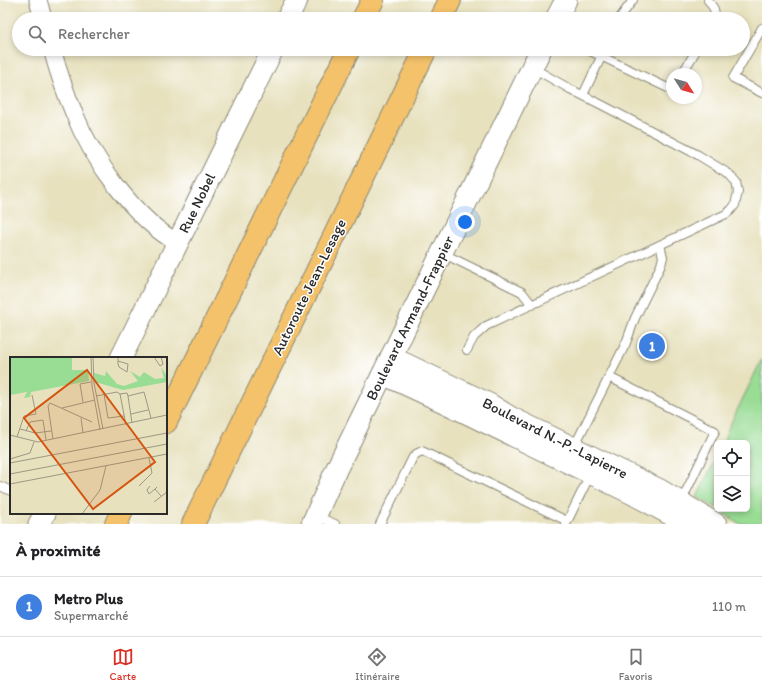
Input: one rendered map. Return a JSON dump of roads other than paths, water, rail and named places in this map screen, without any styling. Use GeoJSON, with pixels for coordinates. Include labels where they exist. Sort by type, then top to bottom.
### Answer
{"type":"FeatureCollection","features":[{"type":"Feature","properties":{"kind":"highway"},"geometry":{"type":"LineString","coordinates":[[367,12],[373,0]]}},
{"type":"Feature","properties":{"kind":"highway"},"geometry":{"type":"LineString","coordinates":[[444,12],[450,0]]}},
{"type":"Feature","properties":{"kind":"highway"},"geometry":{"type":"LineString","coordinates":[[167,420],[346,56]]}},
{"type":"Feature","properties":{"kind":"highway","name":"Autoroute Jean-Lesage"},"geometry":{"type":"LineString","coordinates":[[193,524],[423,56]]}},
{"type":"Feature","properties":{"kind":"highway"},"geometry":{"type":"LineString","coordinates":[[116,524],[121,514]]}},
{"type":"Feature","properties":{"kind":"street"},"geometry":{"type":"LineString","coordinates":[[38,0],[41,12]]}},
{"type":"Feature","properties":{"kind":"street"},"geometry":{"type":"LineString","coordinates":[[290,12],[296,0]]}},
{"type":"Feature","properties":{"kind":"street"},"geometry":{"type":"LineString","coordinates":[[560,12],[566,0]]}},
{"type":"Feature","properties":{"kind":"street"},"geometry":{"type":"LineString","coordinates":[[54,56],[74,115],[105,169],[130,202],[160,232],[178,243]]}},
{"type":"Feature","properties":{"kind":"street","name":"Rue Nobel"},"geometry":{"type":"LineString","coordinates":[[121,357],[269,56]]}},
{"type":"Feature","properties":{"kind":"street","name":"Boulevard Armand-Frappier"},"geometry":{"type":"LineString","coordinates":[[314,520],[339,463],[538,56]]}},
{"type":"Feature","properties":{"kind":"street","name":"Boulevard N.-P.-Lapierre"},"geometry":{"type":"LineString","coordinates":[[387,365],[448,404],[570,455],[660,490],[716,524]]}},
{"type":"Feature","properties":{"kind":"street","name":"Boulevard N.-P.-Lapierre"},"geometry":{"type":"LineString","coordinates":[[570,455],[591,474],[688,524]]}},
{"type":"Feature","properties":{"kind":"street"},"geometry":{"type":"LineString","coordinates":[[40,524],[45,514]]}},
{"type":"Feature","properties":{"kind":"lane"},"geometry":{"type":"LineString","coordinates":[[624,12],[633,0]]}},
{"type":"Feature","properties":{"kind":"lane"},"geometry":{"type":"LineString","coordinates":[[708,0],[715,12]]}},
{"type":"Feature","properties":{"kind":"lane"},"geometry":{"type":"LineString","coordinates":[[750,49],[762,28]]}},
{"type":"Feature","properties":{"kind":"lane"},"geometry":{"type":"LineString","coordinates":[[583,95],[602,56]]}},
{"type":"Feature","properties":{"kind":"lane"},"geometry":{"type":"LineString","coordinates":[[609,56],[666,87]]}},
{"type":"Feature","properties":{"kind":"lane"},"geometry":{"type":"LineString","coordinates":[[686,68],[693,56]]}},
{"type":"Feature","properties":{"kind":"lane"},"geometry":{"type":"LineString","coordinates":[[746,56],[733,78],[762,93]]}},
{"type":"Feature","properties":{"kind":"lane"},"geometry":{"type":"LineString","coordinates":[[467,350],[480,330],[486,326],[726,214],[731,210],[737,199],[738,192],[736,182],[729,174],[698,155],[532,68]]}},
{"type":"Feature","properties":{"kind":"lane"},"geometry":{"type":"LineString","coordinates":[[570,455],[630,335],[635,318],[661,264],[663,257],[660,245]]}},
{"type":"Feature","properties":{"kind":"lane"},"geometry":{"type":"LineString","coordinates":[[442,252],[522,292],[532,305]]}},
{"type":"Feature","properties":{"kind":"lane"},"geometry":{"type":"LineString","coordinates":[[609,377],[715,432],[681,503]]}},
{"type":"Feature","properties":{"kind":"lane"},"geometry":{"type":"LineString","coordinates":[[380,524],[413,457],[422,451],[566,523],[591,474]]}},
{"type":"Feature","properties":{"kind":"lane"},"geometry":{"type":"LineString","coordinates":[[0,486],[10,491]]}},
{"type":"Feature","properties":{"kind":"lane"},"geometry":{"type":"LineString","coordinates":[[314,520],[335,524]]}},
{"type":"Feature","properties":{"kind":"place","name":"Metro Plus"},"geometry":{"type":"Point","coordinates":[652,346]}}]}
